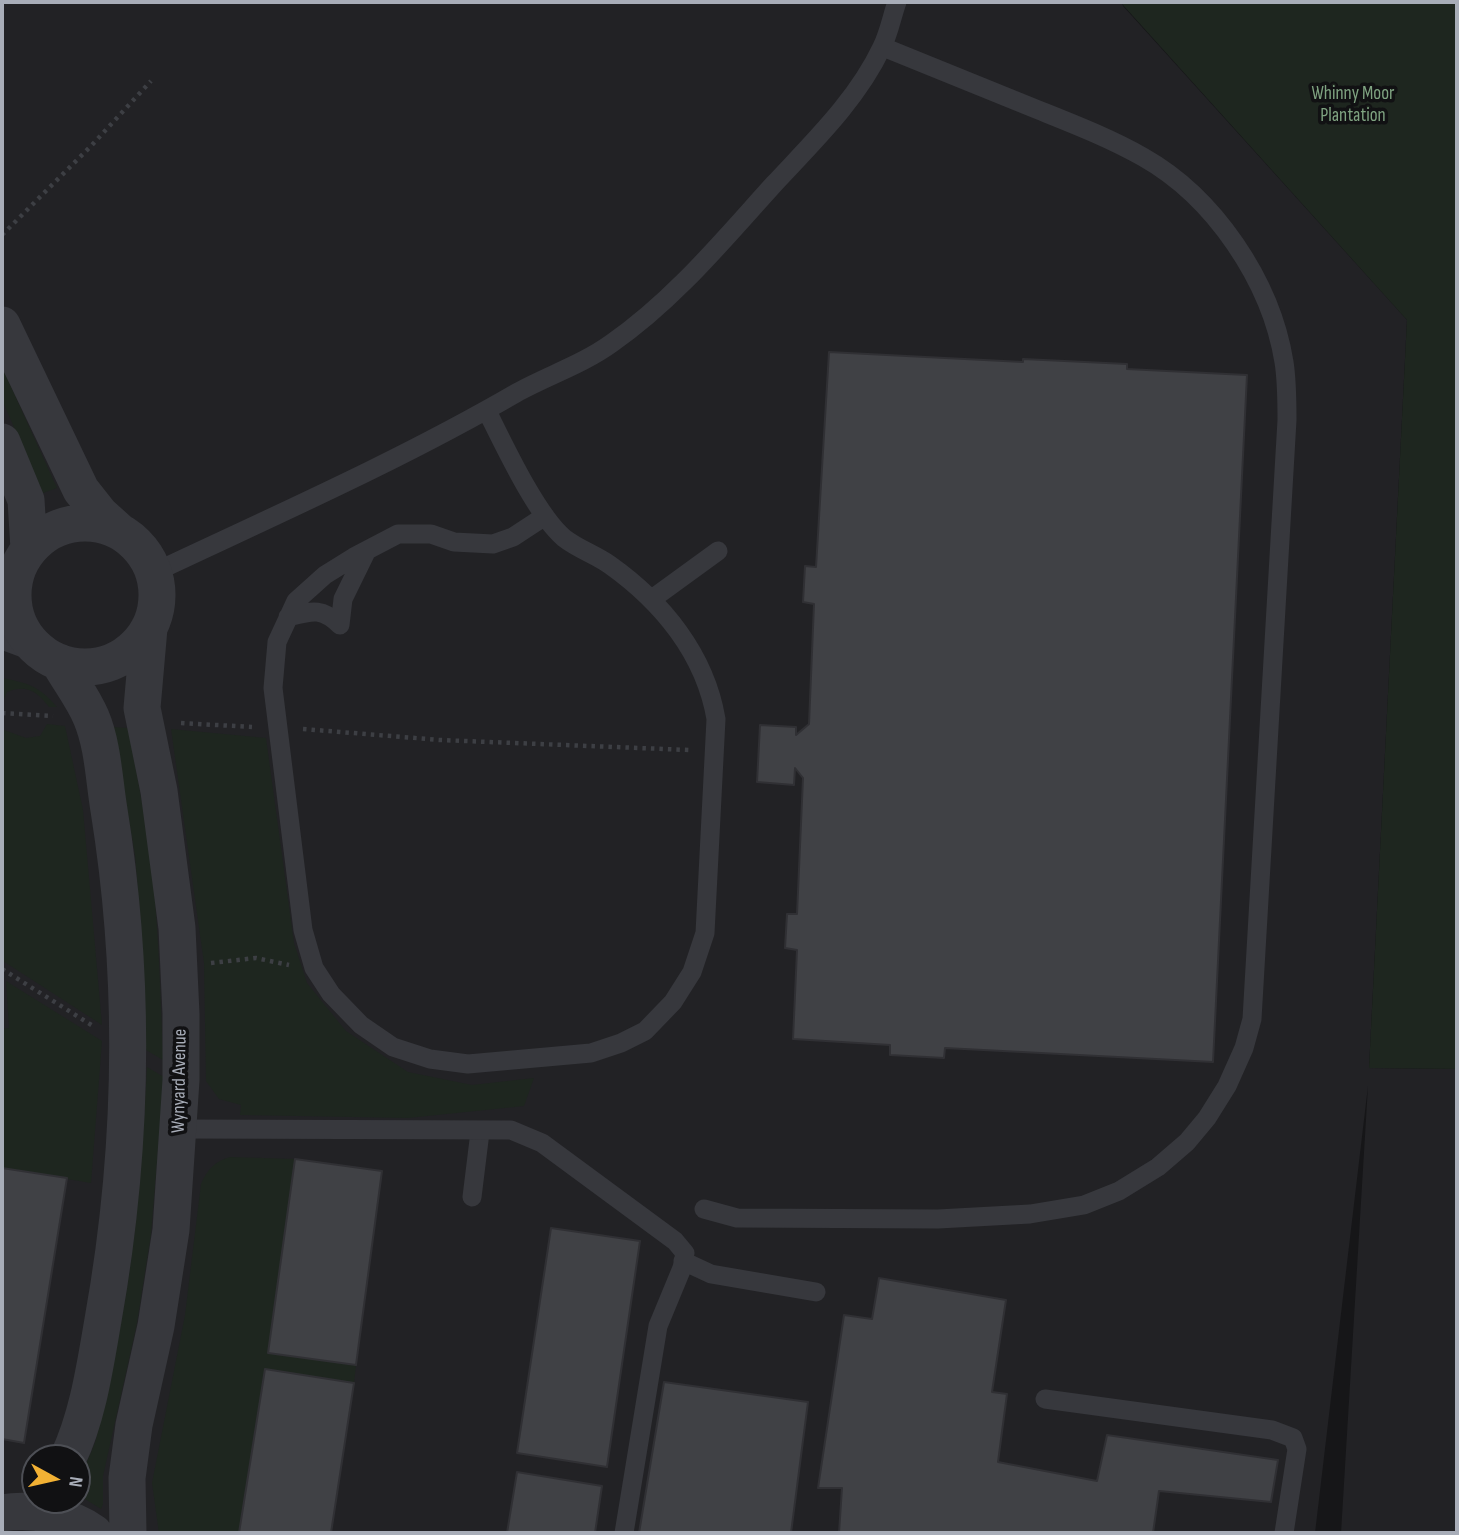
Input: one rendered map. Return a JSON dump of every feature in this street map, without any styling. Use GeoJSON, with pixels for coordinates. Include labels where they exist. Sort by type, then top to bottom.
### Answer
{"type":"FeatureCollection","features":[{"type":"Feature","properties":{"kind":"street"},"geometry":{"type":"LineString","coordinates":[[2,325],[81,490],[100,514],[141,550],[153,573],[157,596],[149,628],[135,646],[116,660],[82,667],[54,660]]}},
{"type":"Feature","properties":{"kind":"street"},"geometry":{"type":"LineString","coordinates":[[2,442],[26,500],[13,595],[17,619],[29,641],[54,660],[91,718],[101,757],[115,846],[127,979],[128,1115],[110,1283],[95,1366],[73,1444]]}},
{"type":"Feature","properties":{"kind":"street"},"geometry":{"type":"LineString","coordinates":[[18,561],[37,541],[55,529],[77,523],[100,524],[121,533]]}},
{"type":"Feature","properties":{"kind":"street","name":"Wynyard Avenue"},"geometry":{"type":"LineString","coordinates":[[128,1533],[127,1478],[132,1438],[156,1326],[169,1243],[179,1129],[181,1014],[177,928],[162,818],[142,708],[149,628]]}},
{"type":"Feature","properties":{"kind":"street"},"geometry":{"type":"LineString","coordinates":[[16,1506],[70,1520],[94,1533]]}},
{"type":"Feature","properties":{"kind":"lane"},"geometry":{"type":"LineString","coordinates":[[153,573],[436,439],[612,343],[654,310],[832,121],[854,93],[883,47],[897,2]]}},
{"type":"Feature","properties":{"kind":"lane"},"geometry":{"type":"LineString","coordinates":[[704,1209],[737,1218],[938,1219],[1030,1214],[1084,1205],[1119,1191],[1158,1167],[1187,1142],[1207,1118],[1227,1086],[1244,1048],[1252,1019],[1287,420],[1284,361],[1271,315],[1250,268],[1221,222],[1188,190],[1144,157],[1066,121],[883,47]]}},
{"type":"Feature","properties":{"kind":"lane"},"geometry":{"type":"LineString","coordinates":[[487,411],[545,516],[565,538],[608,563],[666,613],[700,666],[712,694],[716,719],[705,933],[692,972],[673,1003],[645,1031],[621,1043],[591,1053],[468,1065],[430,1059],[393,1047],[361,1025],[331,994],[313,963],[303,930],[273,688],[277,642],[296,601],[325,575],[398,534],[431,534],[454,542],[493,544],[513,537],[545,516]]}},
{"type":"Feature","properties":{"kind":"lane"},"geometry":{"type":"LineString","coordinates":[[288,617],[310,612],[327,613],[340,625],[343,599],[367,550]]}},
{"type":"Feature","properties":{"kind":"lane"},"geometry":{"type":"LineString","coordinates":[[652,599],[718,551]]}},
{"type":"Feature","properties":{"kind":"lane"},"geometry":{"type":"LineString","coordinates":[[2,640],[54,660]]}},
{"type":"Feature","properties":{"kind":"lane"},"geometry":{"type":"LineString","coordinates":[[179,1129],[511,1130],[542,1143],[675,1241],[685,1252],[682,1268],[658,1326],[624,1533]]}},
{"type":"Feature","properties":{"kind":"lane"},"geometry":{"type":"LineString","coordinates":[[472,1197],[480,1132]]}},
{"type":"Feature","properties":{"kind":"lane"},"geometry":{"type":"LineString","coordinates":[[683,1261],[711,1274],[816,1292]]}},
{"type":"Feature","properties":{"kind":"lane"},"geometry":{"type":"LineString","coordinates":[[1045,1399],[1272,1430],[1293,1438],[1297,1449],[1284,1533]]}},
{"type":"Feature","properties":{"kind":"path"},"geometry":{"type":"LineString","coordinates":[[2,235],[92,145],[151,81]]}},
{"type":"Feature","properties":{"kind":"path"},"geometry":{"type":"LineString","coordinates":[[2,713],[91,718]]}},
{"type":"Feature","properties":{"kind":"path"},"geometry":{"type":"LineString","coordinates":[[145,722],[592,748],[715,751]]}},
{"type":"Feature","properties":{"kind":"path"},"geometry":{"type":"LineString","coordinates":[[179,967],[256,958],[283,965],[313,963]]}},
{"type":"Feature","properties":{"kind":"shaded area"},"geometry":{"type":"Polygon","coordinates":[[[2,2],[1122,2],[1407,320],[1369,1068],[1457,1069],[1457,1533],[1341,1533],[1368,1086],[1315,1533],[2,1533],[2,2]]]}},
{"type":"Feature","properties":{"kind":"green space","name":"Whinny Moor Plantation"},"geometry":{"type":"Polygon","coordinates":[[[1122,2],[1457,2],[1457,1069],[1369,1068],[1407,320],[1122,2]]]}},
{"type":"Feature","properties":{"kind":"green space"},"geometry":{"type":"Polygon","coordinates":[[[2,367],[57,488],[43,493],[2,400],[2,367]]]}},
{"type":"Feature","properties":{"kind":"green space"},"geometry":{"type":"Polygon","coordinates":[[[2,678],[32,686],[57,707],[49,707],[31,690],[25,689],[7,692],[2,703],[2,678]]]}},
{"type":"Feature","properties":{"kind":"green space"},"geometry":{"type":"Polygon","coordinates":[[[2,723],[4,730],[26,738],[40,736],[47,724],[65,726],[83,810],[102,1025],[3,961],[2,723]]]}},
{"type":"Feature","properties":{"kind":"green space"},"geometry":{"type":"Polygon","coordinates":[[[113,727],[128,728],[143,808],[154,888],[163,1060],[146,1050],[143,958],[135,855],[113,727]]]}},
{"type":"Feature","properties":{"kind":"green space"},"geometry":{"type":"Polygon","coordinates":[[[171,729],[266,738],[294,943],[307,983],[346,1031],[408,1072],[472,1085],[534,1078],[524,1106],[408,1118],[240,1115],[241,1105],[219,1099],[206,1081],[204,963],[171,729]]]}},
{"type":"Feature","properties":{"kind":"green space"},"geometry":{"type":"Polygon","coordinates":[[[6,981],[102,1041],[91,1183],[2,1168],[2,1029],[9,1028],[6,981]]]}},
{"type":"Feature","properties":{"kind":"green space"},"geometry":{"type":"Polygon","coordinates":[[[147,1067],[164,1077],[151,1234],[137,1323],[103,1476],[101,1509],[91,1503],[91,1453],[112,1370],[126,1296],[147,1067]]]}},
{"type":"Feature","properties":{"kind":"green space"},"geometry":{"type":"Polygon","coordinates":[[[230,1157],[295,1159],[268,1352],[356,1365],[354,1383],[265,1369],[239,1533],[159,1533],[152,1483],[185,1315],[201,1184],[212,1167],[230,1157]]]}},
{"type":"Feature","properties":{"kind":"building"},"geometry":{"type":"Polygon","coordinates":[[[829,352],[1023,362],[1023,359],[1127,364],[1127,369],[1247,375],[1213,1062],[945,1048],[944,1058],[890,1055],[890,1045],[793,1039],[797,950],[785,948],[787,914],[797,914],[803,778],[795,768],[794,785],[757,782],[760,725],[796,727],[796,735],[809,724],[814,604],[803,602],[805,566],[816,567],[829,352]]]}},
{"type":"Feature","properties":{"kind":"building"},"geometry":{"type":"Polygon","coordinates":[[[295,1159],[382,1171],[356,1365],[268,1353],[295,1159]]]}},
{"type":"Feature","properties":{"kind":"building"},"geometry":{"type":"Polygon","coordinates":[[[2,1168],[67,1178],[24,1443],[2,1439],[2,1168]]]}},
{"type":"Feature","properties":{"kind":"building"},"geometry":{"type":"Polygon","coordinates":[[[551,1228],[640,1241],[607,1467],[517,1453],[551,1228]]]}},
{"type":"Feature","properties":{"kind":"building"},"geometry":{"type":"Polygon","coordinates":[[[879,1278],[1006,1300],[992,1392],[1007,1394],[998,1462],[1097,1481],[1107,1435],[1278,1460],[1271,1502],[1159,1491],[1153,1533],[839,1533],[842,1488],[818,1488],[844,1315],[872,1319],[879,1278]]]}},
{"type":"Feature","properties":{"kind":"building"},"geometry":{"type":"Polygon","coordinates":[[[265,1369],[354,1383],[331,1533],[239,1533],[265,1369]]]}},
{"type":"Feature","properties":{"kind":"building"},"geometry":{"type":"Polygon","coordinates":[[[664,1382],[808,1402],[791,1533],[639,1533],[664,1382]]]}},
{"type":"Feature","properties":{"kind":"building"},"geometry":{"type":"Polygon","coordinates":[[[517,1472],[602,1486],[595,1533],[507,1533],[517,1472]]]}}]}
